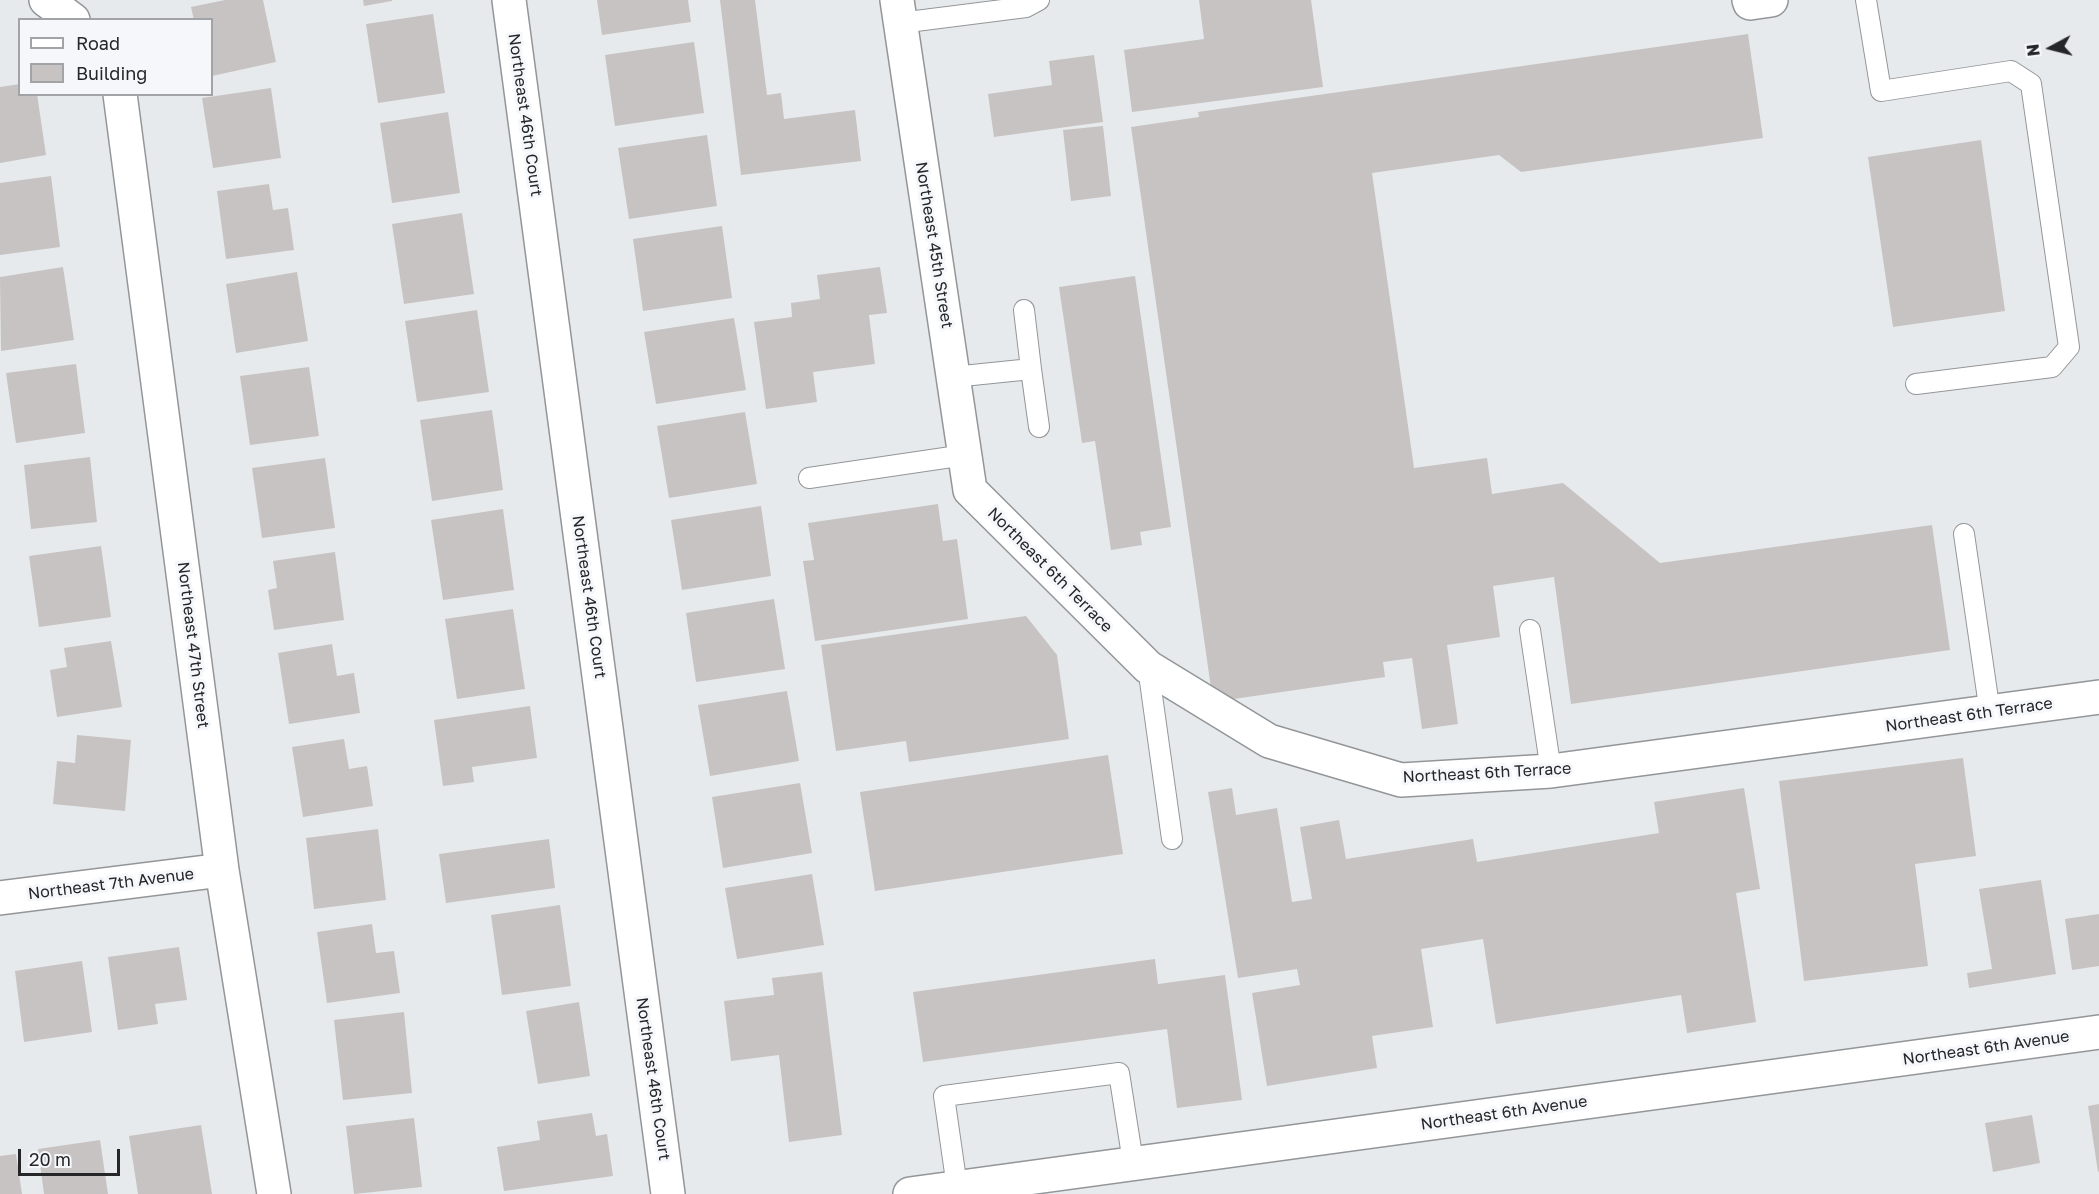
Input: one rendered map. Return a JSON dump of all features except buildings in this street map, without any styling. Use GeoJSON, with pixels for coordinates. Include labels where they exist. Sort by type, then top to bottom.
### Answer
{"type":"FeatureCollection","features":[{"type":"Feature","properties":{"kind":"street"},"geometry":{"type":"LineString","coordinates":[[46,0],[70,18]]}},
{"type":"Feature","properties":{"kind":"street","name":"Northeast 46th Court"},"geometry":{"type":"LineString","coordinates":[[509,0],[668,1194]]}},
{"type":"Feature","properties":{"kind":"street","name":"Northeast 45th Street"},"geometry":{"type":"LineString","coordinates":[[899,12],[970,490]]}},
{"type":"Feature","properties":{"kind":"street","name":"Northeast 47th Street"},"geometry":{"type":"LineString","coordinates":[[120,96],[222,870],[274,1194]]}},
{"type":"Feature","properties":{"kind":"street","name":"Northeast 6th Terrace"},"geometry":{"type":"LineString","coordinates":[[970,490],[1148,667],[1269,741],[1401,780],[1551,771],[2099,697]]}},
{"type":"Feature","properties":{"kind":"street","name":"Northeast 7th Avenue"},"geometry":{"type":"LineString","coordinates":[[0,898],[222,870]]}},
{"type":"Feature","properties":{"kind":"street","name":"Northeast 6th Avenue"},"geometry":{"type":"LineString","coordinates":[[910,1194],[957,1187],[1071,1182],[1133,1162],[2099,1032]]}},
{"type":"Feature","properties":{"kind":"lane"},"geometry":{"type":"LineString","coordinates":[[899,12],[1026,7],[1039,0]]}},
{"type":"Feature","properties":{"kind":"lane"},"geometry":{"type":"LineString","coordinates":[[1866,0],[1881,91],[2011,70],[2031,84],[2069,347],[2052,367],[1916,384]]}},
{"type":"Feature","properties":{"kind":"lane"},"geometry":{"type":"LineString","coordinates":[[1024,310],[1039,427]]}},
{"type":"Feature","properties":{"kind":"lane"},"geometry":{"type":"LineString","coordinates":[[953,377],[1031,369]]}},
{"type":"Feature","properties":{"kind":"lane"},"geometry":{"type":"LineString","coordinates":[[808,478],[965,455]]}},
{"type":"Feature","properties":{"kind":"lane"},"geometry":{"type":"LineString","coordinates":[[1964,534],[1990,713]]}},
{"type":"Feature","properties":{"kind":"lane"},"geometry":{"type":"LineString","coordinates":[[1530,630],[1551,771]]}},
{"type":"Feature","properties":{"kind":"lane"},"geometry":{"type":"LineString","coordinates":[[1148,667],[1172,839]]}},
{"type":"Feature","properties":{"kind":"lane"},"geometry":{"type":"LineString","coordinates":[[957,1187],[944,1096],[1119,1073],[1133,1162]]}}]}
